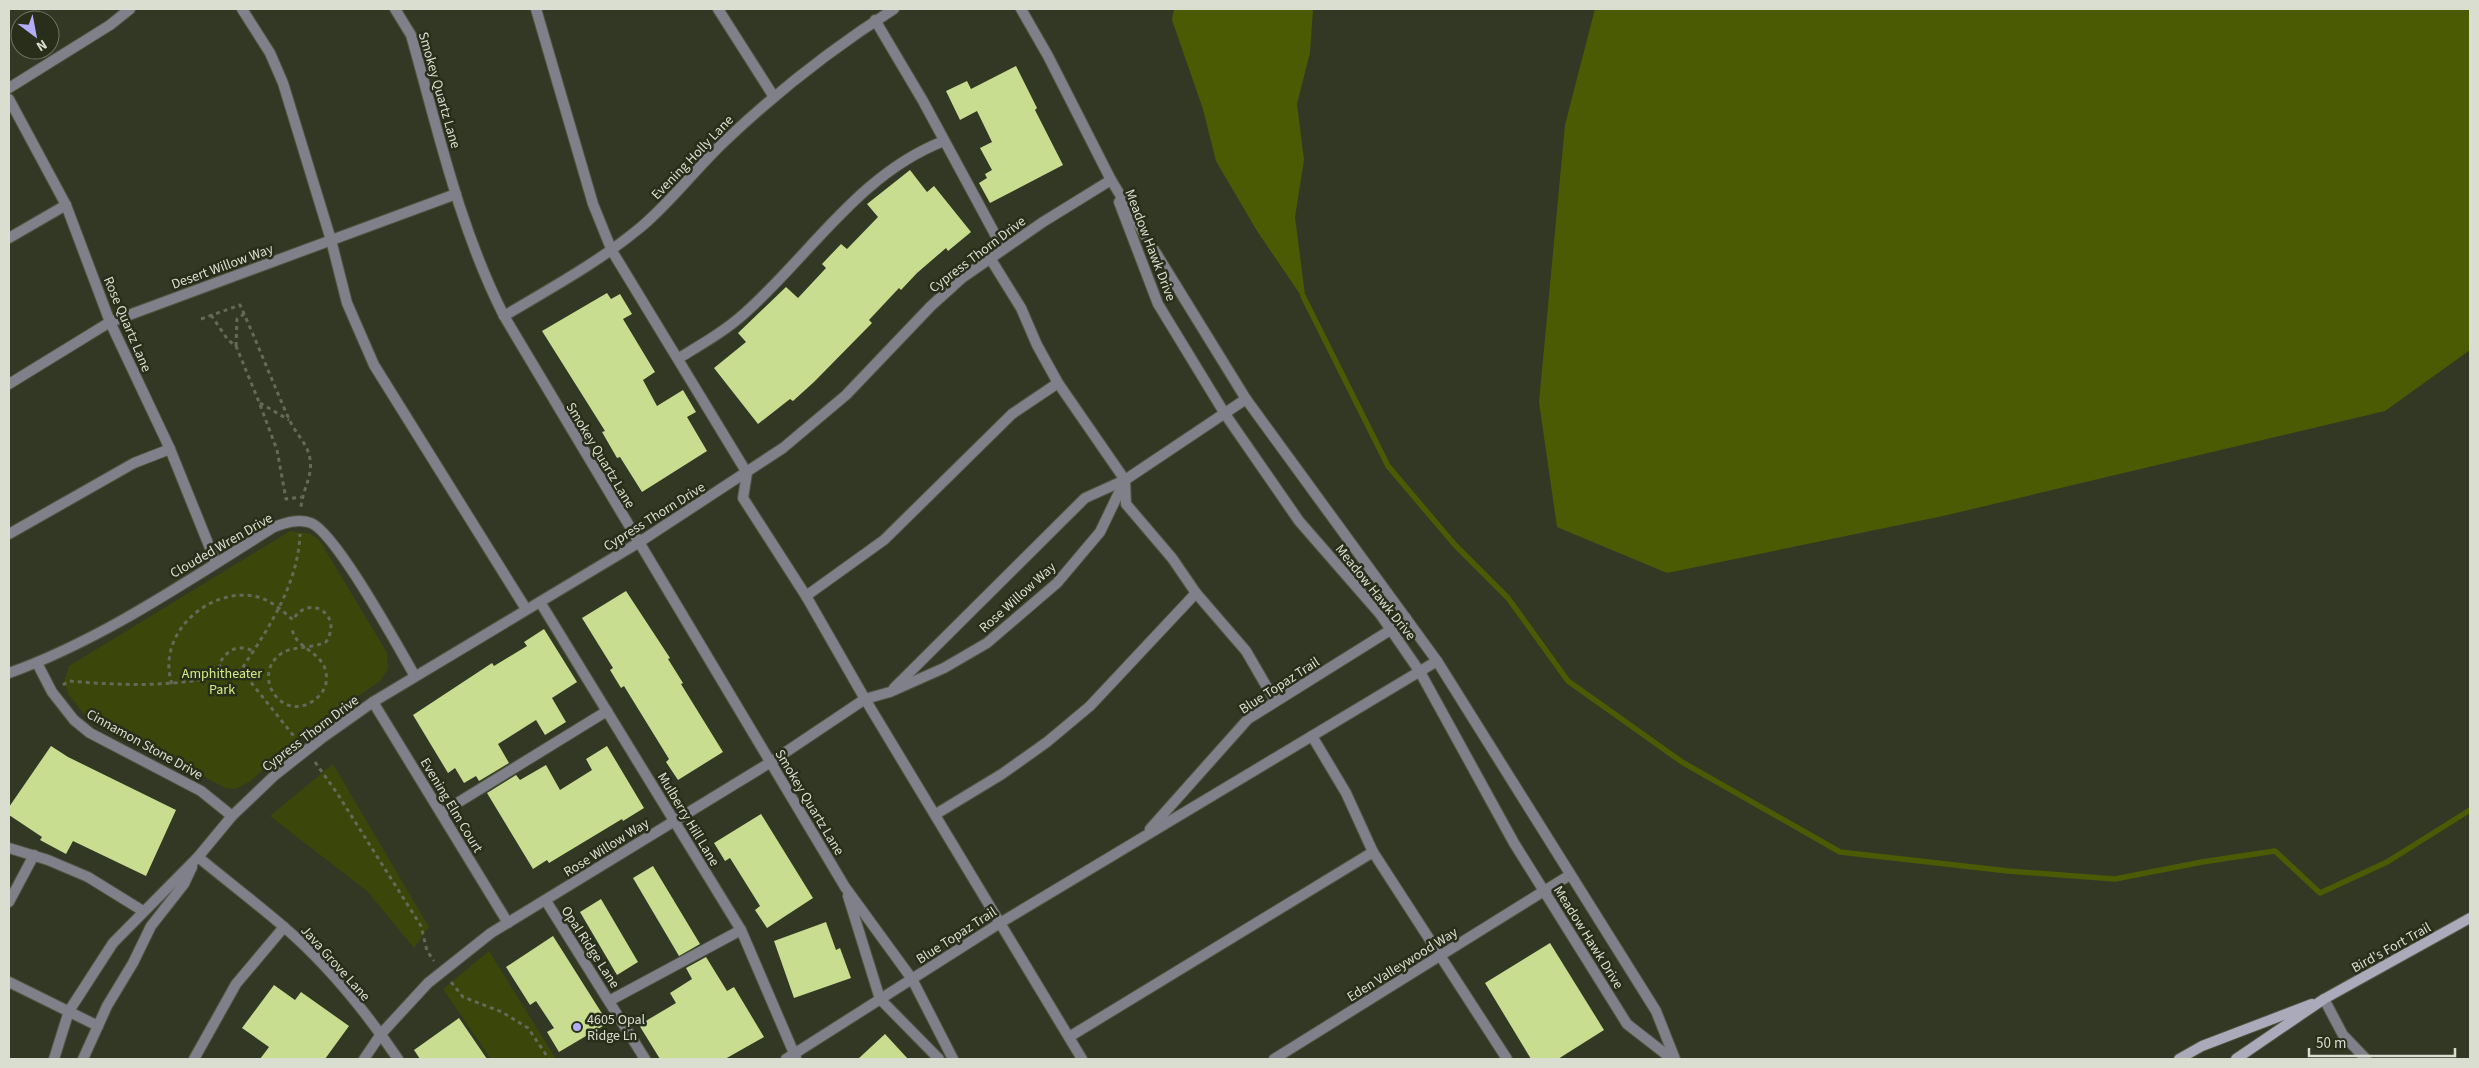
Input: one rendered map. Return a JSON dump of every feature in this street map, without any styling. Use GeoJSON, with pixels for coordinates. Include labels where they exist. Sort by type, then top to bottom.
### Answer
{"type":"FeatureCollection","features":[{"type":"Feature","properties":{"kind":"street"},"geometry":{"type":"LineString","coordinates":[[9,88],[110,25],[130,9]]}},
{"type":"Feature","properties":{"kind":"street"},"geometry":{"type":"LineString","coordinates":[[242,9],[270,53],[283,83],[331,240],[347,303],[374,364],[526,609]]}},
{"type":"Feature","properties":{"kind":"street","name":"Smokey Quartz Lane"},"geometry":{"type":"LineString","coordinates":[[395,9],[411,35],[456,194],[476,255],[504,316],[845,887],[912,979],[953,1059]]}},
{"type":"Feature","properties":{"kind":"street"},"geometry":{"type":"LineString","coordinates":[[536,9],[593,204],[612,251],[679,358],[747,473],[743,498],[806,596],[865,699],[1082,1059]]}},
{"type":"Feature","properties":{"kind":"street"},"geometry":{"type":"LineString","coordinates":[[718,9],[774,97]]}},
{"type":"Feature","properties":{"kind":"street","name":"Evening Holly Lane"},"geometry":{"type":"LineString","coordinates":[[504,316],[612,251],[672,199],[725,141],[774,97],[830,51],[894,9]]}},
{"type":"Feature","properties":{"kind":"street","name":"Meadow Hawk Drive"},"geometry":{"type":"LineString","coordinates":[[1021,9],[1048,56],[1111,180],[1246,399],[1437,661],[1656,1011],[1674,1059]]}},
{"type":"Feature","properties":{"kind":"street"},"geometry":{"type":"LineString","coordinates":[[876,20],[1003,249]]}},
{"type":"Feature","properties":{"kind":"street","name":"Rose Quartz Lane"},"geometry":{"type":"LineString","coordinates":[[9,99],[66,205],[110,322],[170,449],[216,563]]}},
{"type":"Feature","properties":{"kind":"street"},"geometry":{"type":"LineString","coordinates":[[679,358],[715,336],[744,314],[887,172],[920,150],[944,141]]}},
{"type":"Feature","properties":{"kind":"street","name":"Meadow Hawk Drive"},"geometry":{"type":"LineString","coordinates":[[1111,180],[1158,304],[1224,414],[1299,521],[1392,629],[1420,672],[1514,842],[1627,1024],[1674,1059]]}},
{"type":"Feature","properties":{"kind":"street","name":"Cypress Thorn Drive"},"geometry":{"type":"LineString","coordinates":[[54,1059],[69,1011],[113,943],[198,858],[232,816],[275,775],[306,750],[373,702],[638,543],[783,448],[846,395],[931,306],[962,278],[1003,249],[1111,180]]}},
{"type":"Feature","properties":{"kind":"street","name":"Desert Willow Way"},"geometry":{"type":"LineString","coordinates":[[9,384],[110,322],[456,194]]}},
{"type":"Feature","properties":{"kind":"street"},"geometry":{"type":"LineString","coordinates":[[9,238],[66,205]]}},
{"type":"Feature","properties":{"kind":"street"},"geometry":{"type":"LineString","coordinates":[[990,258],[1021,308],[1037,345],[1058,383],[1124,480],[1126,504],[1172,558],[1196,593],[1246,651],[1276,701]]}},
{"type":"Feature","properties":{"kind":"street"},"geometry":{"type":"LineString","coordinates":[[806,596],[884,540],[1012,414],[1058,383]]}},
{"type":"Feature","properties":{"kind":"street","name":"Rose Willow Way"},"geometry":{"type":"LineString","coordinates":[[890,692],[1085,498],[1124,480],[1246,399]]}},
{"type":"Feature","properties":{"kind":"street"},"geometry":{"type":"LineString","coordinates":[[9,534],[134,463],[170,449]]}},
{"type":"Feature","properties":{"kind":"street","name":"Rose Willow Way"},"geometry":{"type":"LineString","coordinates":[[364,1059],[381,1034],[404,1008],[442,971],[490,933],[546,901],[771,762],[865,699],[890,692],[944,668],[987,643],[1057,584],[1100,532],[1124,480]]}},
{"type":"Feature","properties":{"kind":"street","name":"Clouded Wren Drive"},"geometry":{"type":"LineString","coordinates":[[9,673],[37,663],[148,604],[274,527],[294,520],[300,522]]}},
{"type":"Feature","properties":{"kind":"street"},"geometry":{"type":"LineString","coordinates":[[300,522],[311,523],[332,540],[415,676]]}},
{"type":"Feature","properties":{"kind":"street"},"geometry":{"type":"LineString","coordinates":[[936,814],[1002,774],[1047,742],[1090,706],[1196,593]]}},
{"type":"Feature","properties":{"kind":"street","name":"Mulberry Hill Lane"},"geometry":{"type":"LineString","coordinates":[[540,602],[741,930],[792,1058]]}},
{"type":"Feature","properties":{"kind":"street","name":"Blue Topaz Trail"},"geometry":{"type":"LineString","coordinates":[[1143,837],[1248,719],[1392,629],[1406,618]]}},
{"type":"Feature","properties":{"kind":"street","name":"Blue Topaz Trail"},"geometry":{"type":"LineString","coordinates":[[792,1058],[880,999],[1000,923],[1437,661]]}},
{"type":"Feature","properties":{"kind":"street","name":"Cinnamon Stone Drive"},"geometry":{"type":"LineString","coordinates":[[37,663],[52,692],[74,720],[90,733],[201,791],[232,816]]}},
{"type":"Feature","properties":{"kind":"street","name":"Evening Elm Court"},"geometry":{"type":"LineString","coordinates":[[373,702],[508,923]]}},
{"type":"Feature","properties":{"kind":"street"},"geometry":{"type":"LineString","coordinates":[[441,813],[608,711]]}},
{"type":"Feature","properties":{"kind":"street"},"geometry":{"type":"LineString","coordinates":[[1312,736],[1346,793],[1373,852],[1507,1059]]}},
{"type":"Feature","properties":{"kind":"street"},"geometry":{"type":"LineString","coordinates":[[9,848],[34,855],[88,877],[143,911]]}},
{"type":"Feature","properties":{"kind":"street"},"geometry":{"type":"LineString","coordinates":[[1069,1037],[1373,852]]}},
{"type":"Feature","properties":{"kind":"street"},"geometry":{"type":"LineString","coordinates":[[9,902],[34,855]]}},
{"type":"Feature","properties":{"kind":"street","name":"Cypress Thorn Drive"},"geometry":{"type":"LineString","coordinates":[[83,1059],[98,1026],[151,926],[184,884],[198,858]]}},
{"type":"Feature","properties":{"kind":"street","name":"Java Grove Lane"},"geometry":{"type":"LineString","coordinates":[[198,858],[284,927],[313,955],[381,1034],[398,1059]]}},
{"type":"Feature","properties":{"kind":"street","name":"Eden Valleywood Way"},"geometry":{"type":"LineString","coordinates":[[1274,1059],[1441,957],[1570,875]]}},
{"type":"Feature","properties":{"kind":"street","name":"Smokey Quartz Lane"},"geometry":{"type":"LineString","coordinates":[[845,887],[880,999],[939,1059]]}},
{"type":"Feature","properties":{"kind":"street","name":"Opal Ridge Lane"},"geometry":{"type":"LineString","coordinates":[[546,901],[645,1059]]}},
{"type":"Feature","properties":{"kind":"street","name":"Bird's Fort Trail"},"geometry":{"type":"LineString","coordinates":[[2236,1059],[2324,999],[2470,918]]}},
{"type":"Feature","properties":{"kind":"street"},"geometry":{"type":"LineString","coordinates":[[194,1059],[236,984],[284,927]]}},
{"type":"Feature","properties":{"kind":"street"},"geometry":{"type":"LineString","coordinates":[[609,1001],[741,930]]}},
{"type":"Feature","properties":{"kind":"street"},"geometry":{"type":"LineString","coordinates":[[9,982],[98,1026]]}},
{"type":"Feature","properties":{"kind":"street"},"geometry":{"type":"LineString","coordinates":[[2324,999],[2343,1035],[2366,1059]]}},
{"type":"Feature","properties":{"kind":"street","name":"Bird's Fort Trail"},"geometry":{"type":"LineString","coordinates":[[2179,1059],[2202,1046],[2324,999]]}},
{"type":"Feature","properties":{"kind":"path"},"geometry":{"type":"LineString","coordinates":[[52,692],[69,681],[124,685],[172,684],[222,676],[241,670],[279,608],[299,553],[301,500],[311,474],[310,458],[304,443],[289,420],[240,304],[200,319]]}},
{"type":"Feature","properties":{"kind":"path"},"geometry":{"type":"LineString","coordinates":[[244,314],[237,319],[236,346],[277,450],[286,499],[301,497]]}},
{"type":"Feature","properties":{"kind":"path"},"geometry":{"type":"LineString","coordinates":[[211,315],[228,340],[236,346]]}},
{"type":"Feature","properties":{"kind":"path"},"geometry":{"type":"LineString","coordinates":[[259,402],[289,420]]}},
{"type":"Feature","properties":{"kind":"path"},"geometry":{"type":"LineString","coordinates":[[172,684],[170,670],[174,644],[181,628],[195,612],[215,600],[243,595],[259,598],[279,608],[293,620],[305,608],[319,608],[326,612],[332,628],[326,642],[314,648],[308,648],[300,649],[291,649],[282,653],[273,661],[268,672],[270,687],[275,698],[283,704],[299,707],[307,705],[320,696],[326,684],[326,673],[318,656],[312,650],[306,647],[300,643],[292,633],[292,627]]}},
{"type":"Feature","properties":{"kind":"path"},"geometry":{"type":"LineString","coordinates":[[222,676],[220,664],[229,651],[240,647],[253,651]]}},
{"type":"Feature","properties":{"kind":"path"},"geometry":{"type":"LineString","coordinates":[[241,670],[306,750],[338,793],[421,926],[427,951],[442,971],[463,997],[502,1012],[528,1028],[549,1059]]}},
{"type":"Feature","properties":{"kind":"green space","name":"Amphitheater Park"},"geometry":{"type":"Polygon","coordinates":[[[290,531],[311,534],[320,541],[383,646],[387,653],[388,669],[379,682],[312,727],[249,782],[235,789],[225,788],[124,733],[97,724],[84,714],[69,695],[64,682],[69,666],[290,531]]]}},
{"type":"Feature","properties":{"kind":"green space"},"geometry":{"type":"Polygon","coordinates":[[[333,764],[429,927],[414,948],[367,891],[270,816],[333,764]]]}},
{"type":"Feature","properties":{"kind":"green space"},"geometry":{"type":"Polygon","coordinates":[[[489,951],[556,1059],[491,1059],[443,989],[489,951]]]}},
{"type":"Feature","properties":{"kind":"shaded area"},"geometry":{"type":"Polygon","coordinates":[[[1174,9],[1313,9],[1310,53],[1297,104],[1304,160],[1295,217],[1306,303],[1257,231],[1216,161],[1203,109],[1172,20],[1174,9]]]}},
{"type":"Feature","properties":{"kind":"shaded area"},"geometry":{"type":"Polygon","coordinates":[[[1595,9],[2470,9],[2470,350],[2385,411],[1943,516],[1667,573],[1557,527],[1539,402],[1565,125],[1595,9]]]}},
{"type":"Feature","properties":{"kind":"building"},"geometry":{"type":"Polygon","coordinates":[[[1016,66],[1037,108],[1035,110],[1063,165],[990,203],[979,183],[987,178],[985,174],[992,170],[980,148],[992,142],[977,111],[960,120],[946,91],[967,81],[971,89],[1016,66]]]}},
{"type":"Feature","properties":{"kind":"building"},"geometry":{"type":"Polygon","coordinates":[[[910,170],[927,192],[934,186],[971,232],[948,251],[946,248],[917,273],[901,290],[899,288],[869,320],[872,323],[814,382],[793,401],[790,399],[758,424],[714,368],[746,342],[738,333],[786,287],[798,298],[826,268],[822,264],[841,244],[847,249],[878,217],[867,204],[910,170]]]}},
{"type":"Feature","properties":{"kind":"building"},"geometry":{"type":"Polygon","coordinates":[[[607,293],[611,299],[620,294],[632,314],[623,319],[655,372],[643,380],[657,406],[683,390],[696,412],[687,417],[707,451],[642,492],[620,457],[617,458],[602,432],[605,431],[542,331],[607,293]]]}},
{"type":"Feature","properties":{"kind":"building"},"geometry":{"type":"Polygon","coordinates":[[[626,591],[670,658],[668,659],[683,683],[681,684],[723,752],[678,780],[666,762],[669,759],[624,686],[621,688],[610,670],[613,668],[582,618],[626,591]]]}},
{"type":"Feature","properties":{"kind":"building"},"geometry":{"type":"Polygon","coordinates":[[[544,629],[577,682],[552,698],[566,722],[545,735],[536,720],[498,744],[509,763],[479,781],[476,776],[464,783],[455,768],[448,773],[413,715],[492,663],[494,666],[527,646],[524,642],[544,629]]]}},
{"type":"Feature","properties":{"kind":"building"},"geometry":{"type":"Polygon","coordinates":[[[51,746],[68,757],[176,810],[146,876],[73,841],[66,854],[40,840],[42,837],[9,815],[9,807],[51,746]]]}},
{"type":"Feature","properties":{"kind":"building"},"geometry":{"type":"Polygon","coordinates":[[[607,746],[644,808],[623,821],[622,819],[549,863],[547,860],[533,869],[487,793],[516,775],[520,780],[546,765],[560,790],[592,770],[586,759],[607,746]]]}},
{"type":"Feature","properties":{"kind":"building"},"geometry":{"type":"Polygon","coordinates":[[[761,814],[813,898],[767,928],[755,910],[760,906],[730,858],[725,861],[714,843],[761,814]]]}},
{"type":"Feature","properties":{"kind":"building"},"geometry":{"type":"Polygon","coordinates":[[[653,866],[700,944],[679,956],[633,878],[653,866]]]}},
{"type":"Feature","properties":{"kind":"building"},"geometry":{"type":"Polygon","coordinates":[[[601,899],[638,962],[617,975],[580,912],[601,899]]]}},
{"type":"Feature","properties":{"kind":"building"},"geometry":{"type":"Polygon","coordinates":[[[826,922],[836,950],[840,948],[851,978],[794,998],[774,941],[826,922]]]}},
{"type":"Feature","properties":{"kind":"building"},"geometry":{"type":"Polygon","coordinates":[[[553,936],[608,1023],[559,1052],[547,1032],[554,1028],[536,1001],[530,1005],[506,967],[553,936]]]}},
{"type":"Feature","properties":{"kind":"building"},"geometry":{"type":"Polygon","coordinates":[[[1550,943],[1604,1030],[1558,1059],[1531,1059],[1485,983],[1550,943]]]}},
{"type":"Feature","properties":{"kind":"building"},"geometry":{"type":"Polygon","coordinates":[[[706,957],[727,991],[734,987],[764,1037],[725,1059],[660,1059],[639,1025],[676,1003],[670,993],[692,979],[686,968],[706,957]]]}},
{"type":"Feature","properties":{"kind":"building"},"geometry":{"type":"Polygon","coordinates":[[[274,985],[295,1000],[301,992],[349,1026],[325,1059],[260,1059],[269,1047],[242,1028],[274,985]]]}},
{"type":"Feature","properties":{"kind":"building"},"geometry":{"type":"Polygon","coordinates":[[[459,1018],[487,1059],[420,1059],[414,1050],[459,1018]]]}},
{"type":"Feature","properties":{"kind":"building"},"geometry":{"type":"Polygon","coordinates":[[[885,1034],[908,1059],[858,1059],[885,1034]]]}},
{"type":"Feature","properties":{"kind":"waterway"},"geometry":{"type":"LineString","coordinates":[[1303,296],[1388,466],[1455,545],[1508,598],[1568,681],[1682,762],[1840,852],[2008,871],[2115,879],[2202,862],[2275,851],[2320,893],[2387,862],[2470,810]]}},
{"type":"Feature","properties":{"kind":"place","name":"4605 Opal Ridge Ln"},"geometry":{"type":"Point","coordinates":[577,1027]}}]}
